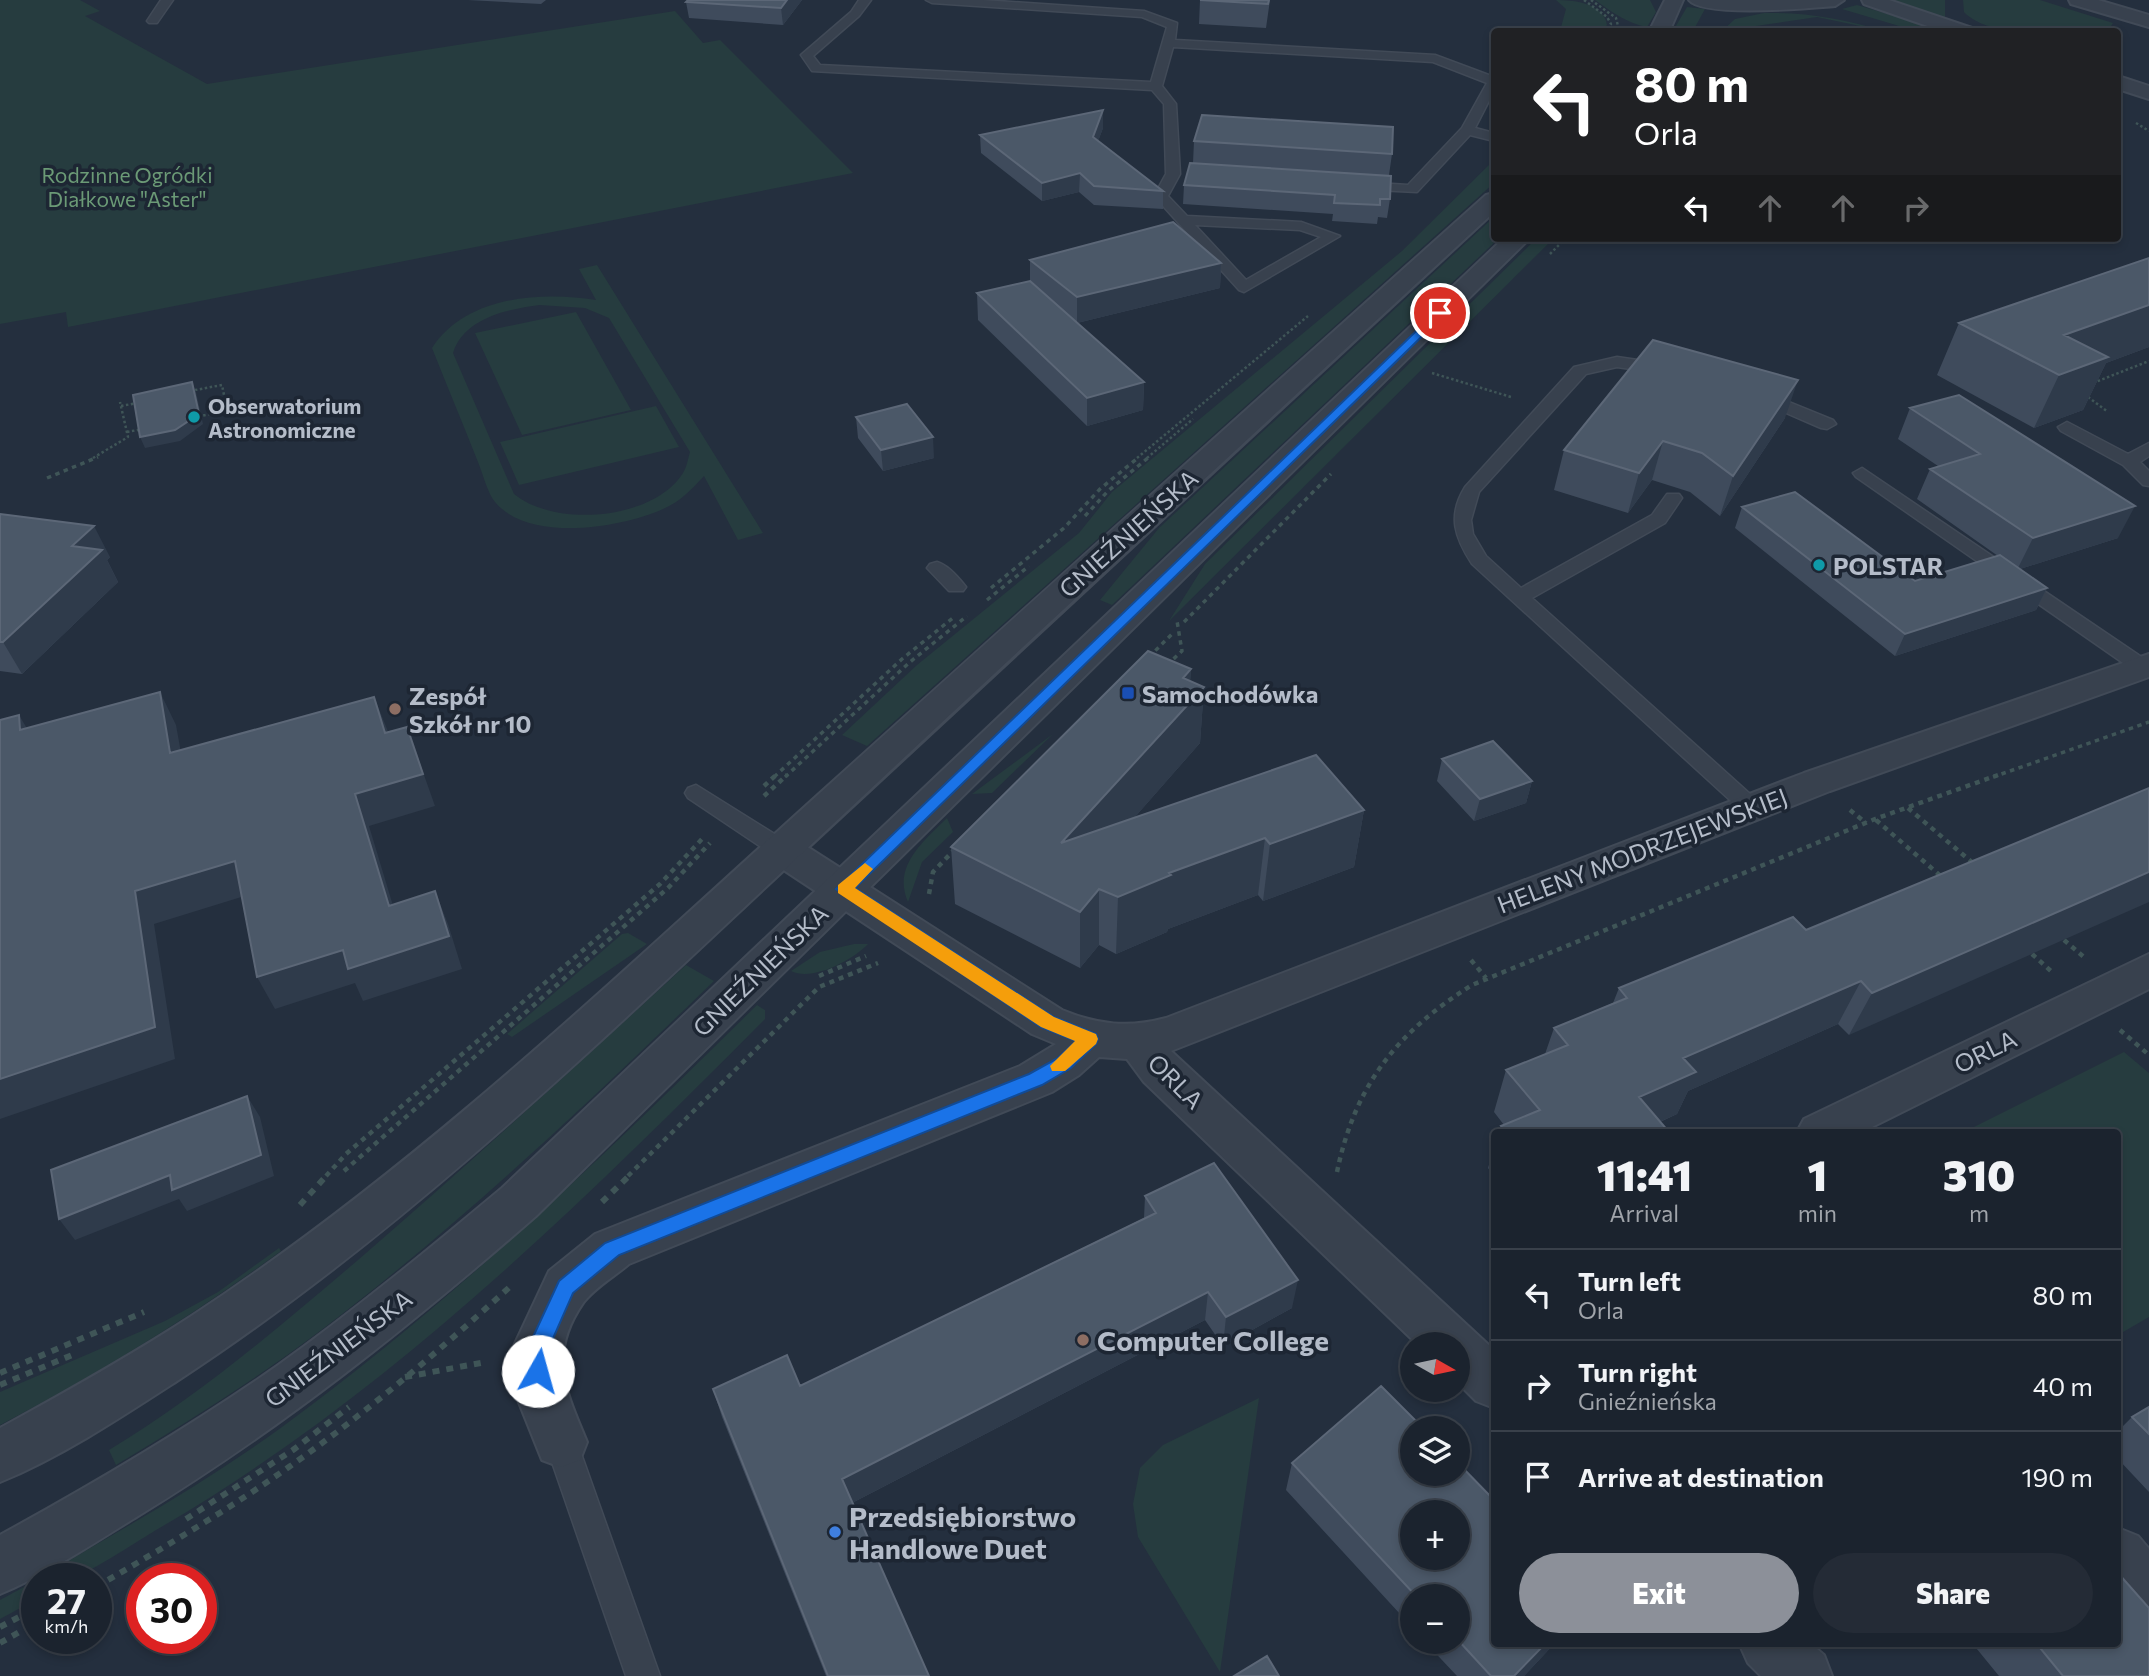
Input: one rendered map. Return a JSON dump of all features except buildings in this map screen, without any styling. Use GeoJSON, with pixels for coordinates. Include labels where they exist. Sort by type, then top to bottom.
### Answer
{"type":"FeatureCollection","features":[{"type":"Feature","properties":{"kind":"street"},"geometry":{"type":"LineString","coordinates":[[1661,28],[1674,0]]}},
{"type":"Feature","properties":{"kind":"street"},"geometry":{"type":"LineString","coordinates":[[1698,0],[1733,5],[1811,4],[1835,0]]}},
{"type":"Feature","properties":{"kind":"street"},"geometry":{"type":"LineString","coordinates":[[1871,0],[1953,28]]}},
{"type":"Feature","properties":{"kind":"street"},"geometry":{"type":"LineString","coordinates":[[2078,0],[2149,21]]}},
{"type":"Feature","properties":{"kind":"street"},"geometry":{"type":"LineString","coordinates":[[1811,4],[1850,16]]}},
{"type":"Feature","properties":{"kind":"street"},"geometry":{"type":"LineString","coordinates":[[1716,18],[1733,5]]}},
{"type":"Feature","properties":{"kind":"street"},"geometry":{"type":"LineString","coordinates":[[2121,83],[2149,93]]}},
{"type":"Feature","properties":{"kind":"street"},"geometry":{"type":"LineString","coordinates":[[2121,95],[2149,103]]}},
{"type":"Feature","properties":{"kind":"street","name":"GNIEŹNIEŃSKA"},"geometry":{"type":"LineString","coordinates":[[0,1456],[99,1403],[220,1326],[303,1267],[443,1153],[782,849],[1491,203]]}},
{"type":"Feature","properties":{"kind":"street","name":"GNIEŹNIEŃSKA"},"geometry":{"type":"LineString","coordinates":[[0,1566],[115,1501],[224,1432],[359,1335],[519,1202],[1514,242]]}},
{"type":"Feature","properties":{"kind":"street","name":"HELENY MODRZEJEWSKIEJ"},"geometry":{"type":"LineString","coordinates":[[1139,1043],[1174,1033],[1751,807],[2146,666]]}},
{"type":"Feature","properties":{"kind":"street","name":"ORLA"},"geometry":{"type":"LineString","coordinates":[[782,849],[1047,1022],[1089,1039],[1110,1043],[1139,1043],[1160,1069],[1439,1332]]}},
{"type":"Feature","properties":{"kind":"street","name":"ORLA"},"geometry":{"type":"LineString","coordinates":[[1826,1129],[2149,970]]}},
{"type":"Feature","properties":{"kind":"street"},"geometry":{"type":"LineString","coordinates":[[561,1443],[540,1390],[536,1352],[566,1287],[612,1249],[1036,1079],[1064,1063],[1089,1039]]}},
{"type":"Feature","properties":{"kind":"street"},"geometry":{"type":"LineString","coordinates":[[1470,1361],[1491,1381]]}},
{"type":"Feature","properties":{"kind":"street"},"geometry":{"type":"LineString","coordinates":[[2121,1559],[2149,1590]]}},
{"type":"Feature","properties":{"kind":"street"},"geometry":{"type":"LineString","coordinates":[[1772,1647],[1803,1676]]}},
{"type":"Feature","properties":{"kind":"lane"},"geometry":{"type":"LineString","coordinates":[[153,20],[167,0]]}},
{"type":"Feature","properties":{"kind":"lane"},"geometry":{"type":"LineString","coordinates":[[865,0],[855,14],[807,55],[816,68],[1156,86],[1170,104],[1180,174],[1161,195],[1183,220],[1244,286],[1333,236],[1301,226],[1183,220]]}},
{"type":"Feature","properties":{"kind":"lane"},"geometry":{"type":"LineString","coordinates":[[932,0],[1144,13],[1173,25],[1156,86]]}},
{"type":"Feature","properties":{"kind":"lane"},"geometry":{"type":"LineString","coordinates":[[1168,43],[1435,59],[1491,80]]}},
{"type":"Feature","properties":{"kind":"lane"},"geometry":{"type":"LineString","coordinates":[[1345,185],[1412,189],[1467,130],[1491,86]]}},
{"type":"Feature","properties":{"kind":"lane"},"geometry":{"type":"LineString","coordinates":[[1467,130],[1491,136]]}},
{"type":"Feature","properties":{"kind":"lane"},"geometry":{"type":"LineString","coordinates":[[1689,375],[1617,362],[1580,370],[1471,491],[1464,511],[1462,536],[1479,560],[1751,807]]}},
{"type":"Feature","properties":{"kind":"lane"},"geometry":{"type":"LineString","coordinates":[[1751,391],[1827,424]]}},
{"type":"Feature","properties":{"kind":"lane"},"geometry":{"type":"LineString","coordinates":[[2067,427],[2129,461],[2149,481]]}},
{"type":"Feature","properties":{"kind":"lane"},"geometry":{"type":"LineString","coordinates":[[2129,461],[2149,448]]}},
{"type":"Feature","properties":{"kind":"lane"},"geometry":{"type":"LineString","coordinates":[[1861,473],[2146,666]]}},
{"type":"Feature","properties":{"kind":"lane"},"geometry":{"type":"LineString","coordinates":[[1521,596],[1659,519],[1673,498]]}},
{"type":"Feature","properties":{"kind":"lane"},"geometry":{"type":"LineString","coordinates":[[937,568],[956,587]]}},
{"type":"Feature","properties":{"kind":"lane"},"geometry":{"type":"LineString","coordinates":[[696,793],[782,849]]}},
{"type":"Feature","properties":{"kind":"lane"},"geometry":{"type":"LineString","coordinates":[[561,1443],[643,1676]]}},
{"type":"Feature","properties":{"kind":"path"},"geometry":{"type":"LineString","coordinates":[[1584,0],[1609,19],[1608,28]]}},
{"type":"Feature","properties":{"kind":"path"},"geometry":{"type":"LineString","coordinates":[[1591,0],[1616,18],[1618,26],[1616,28]]}},
{"type":"Feature","properties":{"kind":"path"},"geometry":{"type":"LineString","coordinates":[[984,593],[1064,528],[1100,489],[1317,309]]}},
{"type":"Feature","properties":{"kind":"path"},"geometry":{"type":"LineString","coordinates":[[2089,384],[2149,361]]}},
{"type":"Feature","properties":{"kind":"path"},"geometry":{"type":"LineString","coordinates":[[184,393],[222,385],[228,410],[190,418]]}},
{"type":"Feature","properties":{"kind":"path"},"geometry":{"type":"LineString","coordinates":[[2077,389],[2109,412]]}},
{"type":"Feature","properties":{"kind":"path"},"geometry":{"type":"LineString","coordinates":[[47,478],[99,456],[128,436],[121,404],[146,401]]}},
{"type":"Feature","properties":{"kind":"path"},"geometry":{"type":"LineString","coordinates":[[127,432],[150,427]]}},
{"type":"Feature","properties":{"kind":"path"},"geometry":{"type":"LineString","coordinates":[[764,786],[902,659],[964,610]]}},
{"type":"Feature","properties":{"kind":"path"},"geometry":{"type":"LineString","coordinates":[[1145,660],[1173,633]]}},
{"type":"Feature","properties":{"kind":"path"},"geometry":{"type":"LineString","coordinates":[[1336,1181],[1339,1156],[1357,1099],[1382,1061],[1426,1016],[1450,997],[1486,978],[1875,819],[2149,723]]}},
{"type":"Feature","properties":{"kind":"path"},"geometry":{"type":"LineString","coordinates":[[771,780],[776,792]]}},
{"type":"Feature","properties":{"kind":"path"},"geometry":{"type":"LineString","coordinates":[[1908,808],[1979,868]]}},
{"type":"Feature","properties":{"kind":"path"},"geometry":{"type":"LineString","coordinates":[[1875,819],[1947,881]]}},
{"type":"Feature","properties":{"kind":"path"},"geometry":{"type":"LineString","coordinates":[[295,1211],[346,1154],[626,916],[709,832]]}},
{"type":"Feature","properties":{"kind":"path"},"geometry":{"type":"LineString","coordinates":[[337,1179],[354,1160],[668,888],[715,837]]}},
{"type":"Feature","properties":{"kind":"path"},"geometry":{"type":"LineString","coordinates":[[932,902],[929,885],[933,872],[958,846]]}},
{"type":"Feature","properties":{"kind":"path"},"geometry":{"type":"LineString","coordinates":[[1463,955],[1472,960],[1486,978]]}},
{"type":"Feature","properties":{"kind":"path"},"geometry":{"type":"LineString","coordinates":[[0,1373],[147,1311]]}},
{"type":"Feature","properties":{"kind":"path"},"geometry":{"type":"LineString","coordinates":[[0,1385],[88,1348]]}},
{"type":"Feature","properties":{"kind":"path"},"geometry":{"type":"LineString","coordinates":[[404,1377],[536,1352]]}},
{"type":"Feature","properties":{"kind":"path"},"geometry":{"type":"LineString","coordinates":[[0,1643],[21,1631]]}},
{"type":"Feature","properties":{"kind":"green space","name":"Rodzinne Ogródki Diałkowe \"Aster\""},"geometry":{"type":"Polygon","coordinates":[[[0,0],[80,0],[100,11],[85,16],[207,84],[675,11],[703,43],[720,40],[853,173],[68,327],[66,312],[0,324],[0,0]]]}},
{"type":"Feature","properties":{"kind":"green space"},"geometry":{"type":"Polygon","coordinates":[[[1556,0],[1579,2],[1594,7],[1605,18],[1607,25],[1604,28],[1561,28],[1566,9],[1556,0]]]}},
{"type":"Feature","properties":{"kind":"green space"},"geometry":{"type":"Polygon","coordinates":[[[1595,0],[1650,0],[1656,12],[1647,27],[1626,20],[1595,0]]]}},
{"type":"Feature","properties":{"kind":"green space"},"geometry":{"type":"Polygon","coordinates":[[[1892,0],[1945,0],[1945,17],[1942,20],[1892,0]]]}},
{"type":"Feature","properties":{"kind":"green space"},"geometry":{"type":"Polygon","coordinates":[[[1963,0],[2040,0],[2113,23],[2110,28],[1998,28],[1976,21],[1964,12],[1963,0]]]}},
{"type":"Feature","properties":{"kind":"green space"},"geometry":{"type":"Polygon","coordinates":[[[1857,5],[1929,26],[1906,28],[1842,9],[1857,5]]]}},
{"type":"Feature","properties":{"kind":"green space"},"geometry":{"type":"Polygon","coordinates":[[[1687,7],[1705,9],[1695,28],[1675,28],[1687,7]]]}},
{"type":"Feature","properties":{"kind":"green space"},"geometry":{"type":"Polygon","coordinates":[[[1764,13],[1795,14],[1825,17],[1873,28],[1817,17],[1725,28],[1735,19],[1764,13]]]}},
{"type":"Feature","properties":{"kind":"green space"},"geometry":{"type":"Polygon","coordinates":[[[1491,163],[1491,186],[867,746],[842,735],[917,665],[1079,533],[1112,492],[1402,251],[1491,163]]]}},
{"type":"Feature","properties":{"kind":"green space"},"geometry":{"type":"Polygon","coordinates":[[[1491,220],[1491,242],[1495,242],[1112,605],[1100,600],[1159,528],[1491,220]]]}},
{"type":"Feature","properties":{"kind":"green space"},"geometry":{"type":"Polygon","coordinates":[[[1533,242],[1550,242],[1169,621],[1205,564],[1533,242]]]}},
{"type":"Feature","properties":{"kind":"green space"},"geometry":{"type":"Polygon","coordinates":[[[597,265],[763,533],[738,540],[704,476],[669,506],[645,516],[600,526],[552,527],[530,523],[510,515],[495,502],[487,488],[432,348],[464,317],[506,301],[552,296],[596,300],[579,269],[597,265]],[[540,305],[489,317],[467,331],[453,353],[514,494],[532,505],[554,512],[578,515],[603,514],[650,501],[669,489],[683,473],[690,452],[609,318],[585,308],[540,305]]]}},
{"type":"Feature","properties":{"kind":"green space"},"geometry":{"type":"Polygon","coordinates":[[[576,312],[631,410],[522,435],[475,333],[576,312]]]}},
{"type":"Feature","properties":{"kind":"green space"},"geometry":{"type":"Polygon","coordinates":[[[656,406],[679,447],[519,485],[500,442],[656,406]]]}},
{"type":"Feature","properties":{"kind":"green space"},"geometry":{"type":"Polygon","coordinates":[[[1053,734],[992,793],[972,794],[1053,734]]]}},
{"type":"Feature","properties":{"kind":"green space"},"geometry":{"type":"Polygon","coordinates":[[[947,818],[953,832],[922,862],[908,902],[904,889],[907,866],[920,845],[947,818]]]}},
{"type":"Feature","properties":{"kind":"green space"},"geometry":{"type":"Polygon","coordinates":[[[628,933],[647,944],[512,1037],[507,1034],[622,934],[628,933]]]}},
{"type":"Feature","properties":{"kind":"green space"},"geometry":{"type":"Polygon","coordinates":[[[854,944],[868,944],[853,957],[821,972],[800,974],[791,971],[820,952],[854,944]]]}},
{"type":"Feature","properties":{"kind":"green space"},"geometry":{"type":"Polygon","coordinates":[[[686,965],[714,981],[571,1117],[473,1205],[320,1331],[220,1401],[116,1465],[109,1450],[175,1407],[298,1311],[441,1187],[686,965]]]}},
{"type":"Feature","properties":{"kind":"green space"},"geometry":{"type":"Polygon","coordinates":[[[757,1005],[765,1010],[765,1019],[553,1226],[480,1292],[327,1417],[246,1474],[116,1555],[102,1563],[65,1563],[223,1467],[346,1379],[527,1225],[757,1005]]]}},
{"type":"Feature","properties":{"kind":"green space"},"geometry":{"type":"Polygon","coordinates":[[[2124,1052],[2149,1073],[2149,1317],[2121,1333],[2121,1129],[1970,1129],[2124,1052]]]}},
{"type":"Feature","properties":{"kind":"green space"},"geometry":{"type":"Polygon","coordinates":[[[279,1248],[281,1251],[179,1321],[109,1365],[0,1425],[0,1392],[165,1321],[218,1292],[279,1248]]]}},
{"type":"Feature","properties":{"kind":"green space"},"geometry":{"type":"Polygon","coordinates":[[[1259,1398],[1220,1672],[1138,1537],[1133,1504],[1140,1468],[1163,1445],[1259,1398]]]}},
{"type":"Feature","properties":{"kind":"green space"},"geometry":{"type":"Polygon","coordinates":[[[21,1589],[21,1608],[0,1619],[0,1600],[21,1589]]]}},
{"type":"Feature","properties":{"kind":"slow traffic"},"geometry":{"type":"LineString","coordinates":[[865,869],[844,889],[1047,1022],[1089,1039],[1059,1066]]}},
{"type":"Feature","properties":{"kind":"place","name":"Obserwatorium Astronomiczne"},"geometry":{"type":"Point","coordinates":[194,417]}},
{"type":"Feature","properties":{"kind":"place","name":"POLSTAR"},"geometry":{"type":"Point","coordinates":[1819,565]}},
{"type":"Feature","properties":{"kind":"place","name":"Samochodówka"},"geometry":{"type":"Point","coordinates":[1128,693]}},
{"type":"Feature","properties":{"kind":"place","name":"Zespół Szkół nr 10"},"geometry":{"type":"Point","coordinates":[395,709]}},
{"type":"Feature","properties":{"kind":"place","name":"Computer College"},"geometry":{"type":"Point","coordinates":[1083,1340]}},
{"type":"Feature","properties":{"kind":"place","name":"Przedsiębiorstwo Handlowe Duet"},"geometry":{"type":"Point","coordinates":[835,1532]}},
{"type":"Feature","properties":{"kind":"route"},"geometry":{"type":"LineString","coordinates":[[538,1371],[536,1352],[566,1287],[612,1249],[1036,1079],[1064,1063],[1089,1039],[1047,1022],[844,889],[1440,313]]}}]}
